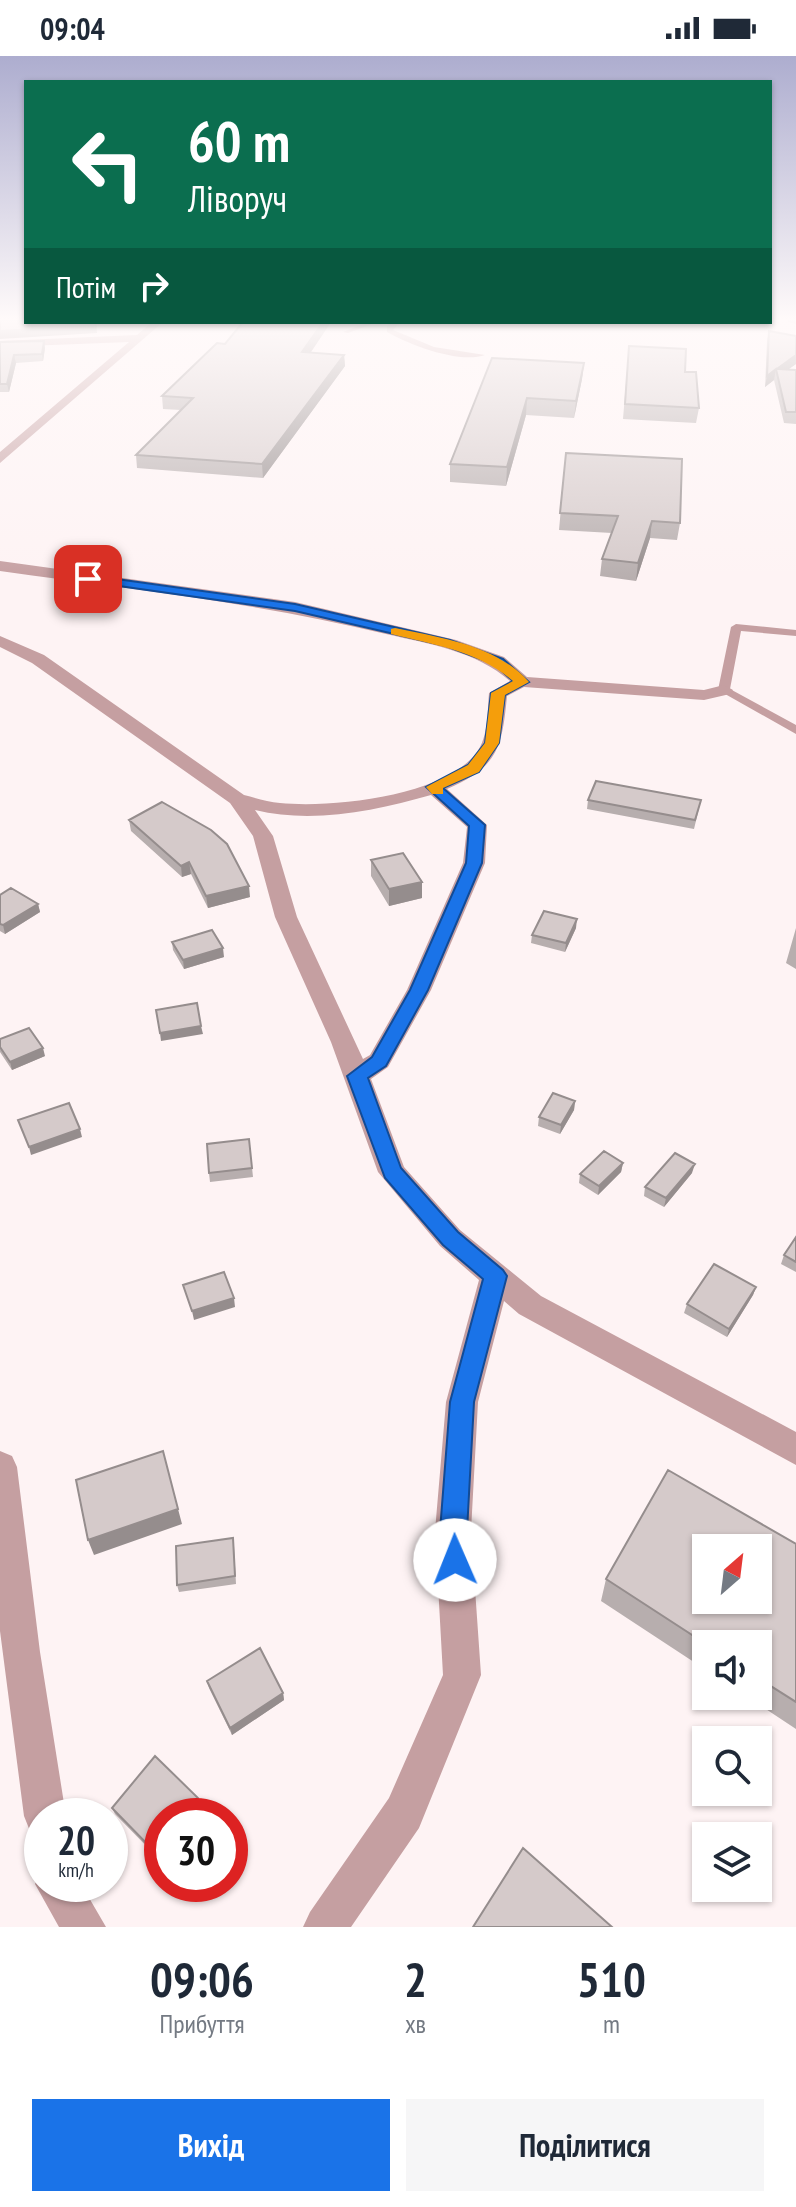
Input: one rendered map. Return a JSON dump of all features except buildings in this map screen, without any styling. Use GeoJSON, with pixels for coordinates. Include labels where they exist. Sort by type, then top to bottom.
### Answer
{"type":"FeatureCollection","features":[{"type":"Feature","properties":{"kind":"street"},"geometry":{"type":"LineString","coordinates":[[0,459],[60,407]]}},
{"type":"Feature","properties":{"kind":"street"},"geometry":{"type":"LineString","coordinates":[[0,566],[295,607],[450,644],[498,661],[522,682]]}},
{"type":"Feature","properties":{"kind":"street"},"geometry":{"type":"LineString","coordinates":[[0,641],[38,659],[237,799],[263,836],[286,917],[357,1076],[392,1172],[450,1238],[530,1305],[796,1449]]}},
{"type":"Feature","properties":{"kind":"street"},"geometry":{"type":"LineString","coordinates":[[237,799],[279,809],[354,808],[433,787],[474,768],[492,743],[498,693],[522,682],[704,695],[724,690]]}},
{"type":"Feature","properties":{"kind":"street"},"geometry":{"type":"LineString","coordinates":[[357,1076],[379,1061],[419,990],[474,863],[477,825],[433,787]]}},
{"type":"Feature","properties":{"kind":"street"},"geometry":{"type":"LineString","coordinates":[[325,1927],[404,1813],[462,1675],[453,1531],[462,1402],[495,1276]]}},
{"type":"Feature","properties":{"kind":"street"},"geometry":{"type":"LineString","coordinates":[[0,1467],[21,1652],[42,1798]]}},
{"type":"Feature","properties":{"kind":"street"},"geometry":{"type":"LineString","coordinates":[[68,1902],[84,1927]]}},
{"type":"Feature","properties":{"kind":"lane"},"geometry":{"type":"LineString","coordinates":[[796,633],[736,627],[724,690],[796,730]]}},
{"type":"Feature","properties":{"kind":"slow traffic"},"geometry":{"type":"LineString","coordinates":[[395,632],[450,644],[498,661],[522,682],[498,693],[492,743],[474,768],[433,787],[437,790]]}},
{"type":"Feature","properties":{"kind":"route"},"geometry":{"type":"LineString","coordinates":[[88,579],[295,607],[450,644],[498,661],[522,682],[498,693],[492,743],[474,768],[433,787],[477,825],[474,863],[419,990],[379,1061],[357,1076],[392,1172],[450,1238],[495,1276],[462,1402],[453,1531],[455,1560]]}}]}
